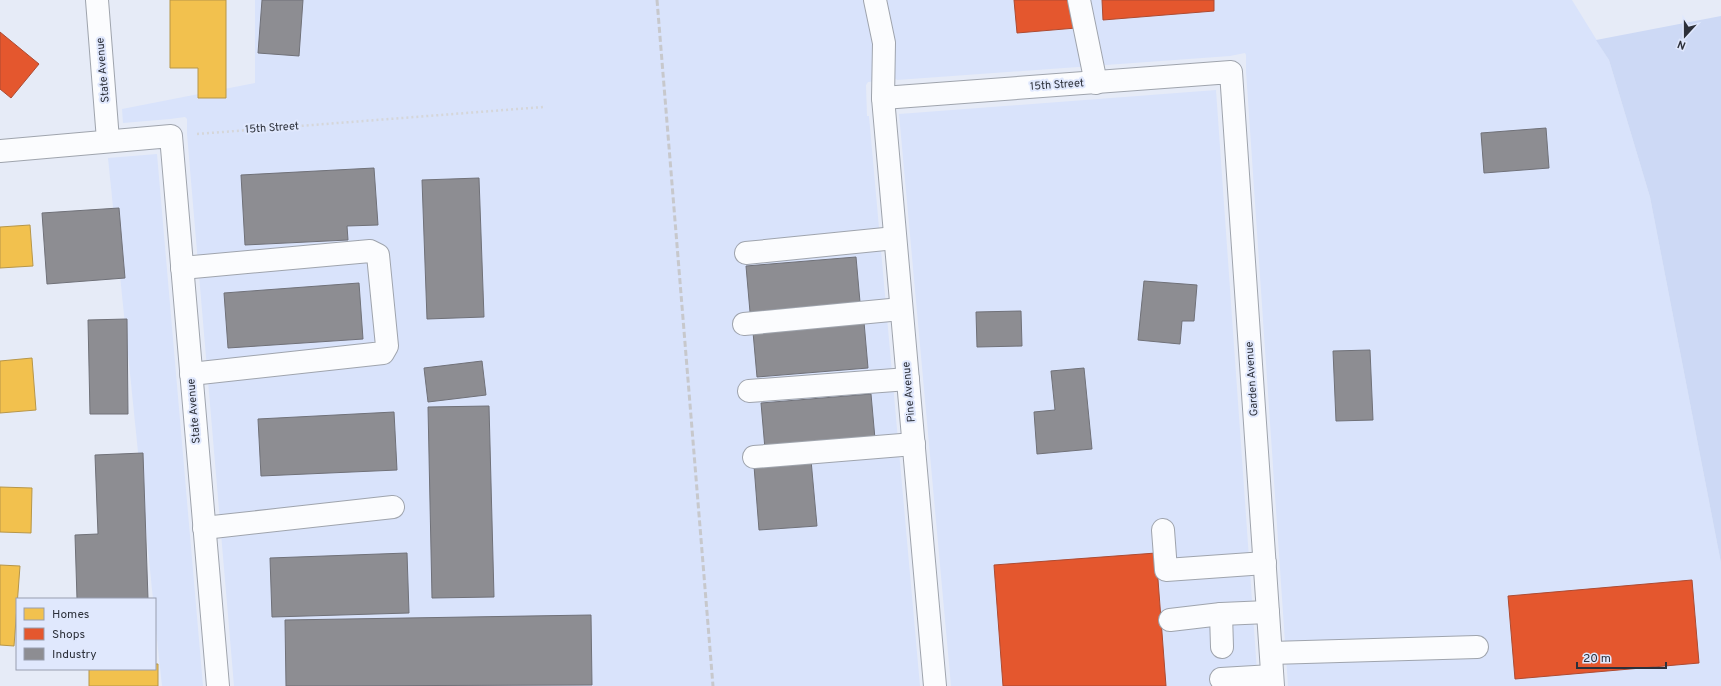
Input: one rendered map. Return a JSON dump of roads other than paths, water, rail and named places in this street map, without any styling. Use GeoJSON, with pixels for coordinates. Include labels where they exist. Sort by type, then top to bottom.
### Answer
{"type":"FeatureCollection","features":[{"type":"Feature","properties":{"kind":"street","name":"State Avenue"},"geometry":{"type":"LineString","coordinates":[[97,0],[108,140],[171,136],[218,686]]}},
{"type":"Feature","properties":{"kind":"street","name":"Pine Avenue"},"geometry":{"type":"LineString","coordinates":[[875,0],[884,43],[883,98],[936,686]]}},
{"type":"Feature","properties":{"kind":"street"},"geometry":{"type":"LineString","coordinates":[[1079,0],[1096,83]]}},
{"type":"Feature","properties":{"kind":"street","name":"15th Street"},"geometry":{"type":"LineString","coordinates":[[883,98],[1231,72]]}},
{"type":"Feature","properties":{"kind":"street","name":"Garden Avenue"},"geometry":{"type":"LineString","coordinates":[[1231,72],[1273,681]]}},
{"type":"Feature","properties":{"kind":"street"},"geometry":{"type":"LineString","coordinates":[[0,151],[108,140]]}},
{"type":"Feature","properties":{"kind":"street"},"geometry":{"type":"LineString","coordinates":[[746,253],[895,238]]}},
{"type":"Feature","properties":{"kind":"street"},"geometry":{"type":"LineString","coordinates":[[182,268],[370,251],[378,256],[387,346],[383,354],[191,374]]}},
{"type":"Feature","properties":{"kind":"street"},"geometry":{"type":"LineString","coordinates":[[744,324],[902,309]]}},
{"type":"Feature","properties":{"kind":"street"},"geometry":{"type":"LineString","coordinates":[[750,391],[908,379]]}},
{"type":"Feature","properties":{"kind":"street"},"geometry":{"type":"LineString","coordinates":[[754,456],[914,444]]}},
{"type":"Feature","properties":{"kind":"street"},"geometry":{"type":"LineString","coordinates":[[204,528],[393,507]]}},
{"type":"Feature","properties":{"kind":"street"},"geometry":{"type":"LineString","coordinates":[[1163,530],[1166,570],[1265,563]]}},
{"type":"Feature","properties":{"kind":"street"},"geometry":{"type":"LineString","coordinates":[[1170,620],[1221,614],[1268,612]]}},
{"type":"Feature","properties":{"kind":"street"},"geometry":{"type":"LineString","coordinates":[[1221,614],[1222,647]]}},
{"type":"Feature","properties":{"kind":"street"},"geometry":{"type":"LineString","coordinates":[[1271,653],[1477,647]]}},
{"type":"Feature","properties":{"kind":"street"},"geometry":{"type":"LineString","coordinates":[[1221,679],[1273,681]]}},
{"type":"Feature","properties":{"kind":"railway"},"geometry":{"type":"LineString","coordinates":[[657,0],[713,686]]}}]}
